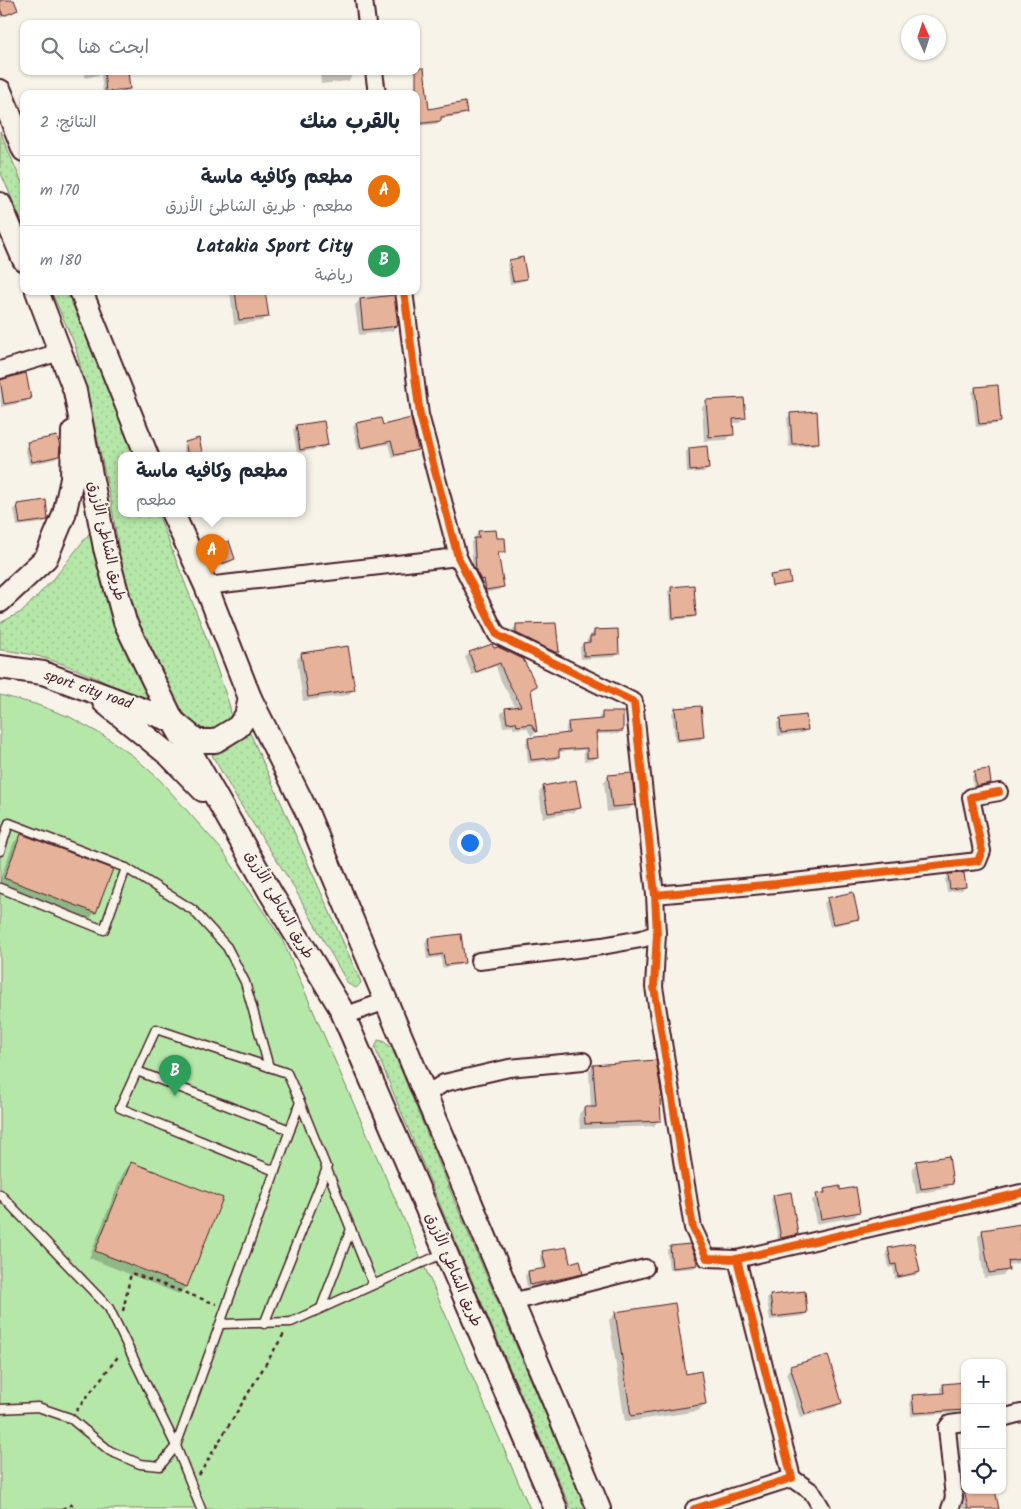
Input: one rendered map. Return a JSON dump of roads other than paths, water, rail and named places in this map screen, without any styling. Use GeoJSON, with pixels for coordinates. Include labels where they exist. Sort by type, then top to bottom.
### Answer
{"type":"FeatureCollection","features":[{"type":"Feature","properties":{"kind":"main road"},"geometry":{"type":"LineString","coordinates":[[0,91],[20,140]]}},
{"type":"Feature","properties":{"kind":"main road"},"geometry":{"type":"LineString","coordinates":[[0,204],[20,251]]}},
{"type":"Feature","properties":{"kind":"main road","name":"طريق الشاطئ الأزرق"},"geometry":{"type":"LineString","coordinates":[[39,295],[75,391],[105,548],[125,622],[173,721],[270,892],[340,1007],[556,1509]]}},
{"type":"Feature","properties":{"kind":"main road"},"geometry":{"type":"LineString","coordinates":[[83,295],[145,452]]}},
{"type":"Feature","properties":{"kind":"main road"},"geometry":{"type":"LineString","coordinates":[[0,601],[46,558],[64,515],[72,479],[75,391]]}},
{"type":"Feature","properties":{"kind":"main road"},"geometry":{"type":"LineString","coordinates":[[174,517],[206,586],[250,698],[306,810],[599,1509]]}},
{"type":"Feature","properties":{"kind":"main road","name":"sport city road"},"geometry":{"type":"LineString","coordinates":[[0,667],[42,673],[173,721]]}},
{"type":"Feature","properties":{"kind":"main road"},"geometry":{"type":"LineString","coordinates":[[90,690],[170,756],[226,814]]}},
{"type":"Feature","properties":{"kind":"main road"},"geometry":{"type":"LineString","coordinates":[[173,721],[197,741],[215,741],[238,727],[246,716],[250,698]]}},
{"type":"Feature","properties":{"kind":"street"},"geometry":{"type":"LineString","coordinates":[[364,0],[366,20]]}},
{"type":"Feature","properties":{"kind":"street"},"geometry":{"type":"LineString","coordinates":[[375,75],[376,90]]}},
{"type":"Feature","properties":{"kind":"street"},"geometry":{"type":"LineString","coordinates":[[405,295],[420,415],[458,557],[497,635],[634,702],[656,894],[657,934],[654,987],[693,1228],[707,1258],[737,1259],[1021,1193]]}},
{"type":"Feature","properties":{"kind":"street"},"geometry":{"type":"LineString","coordinates":[[0,370],[60,352]]}},
{"type":"Feature","properties":{"kind":"street"},"geometry":{"type":"LineString","coordinates":[[206,586],[458,557]]}},
{"type":"Feature","properties":{"kind":"street"},"geometry":{"type":"LineString","coordinates":[[656,894],[776,884],[978,861],[982,852],[971,797],[999,792]]}},
{"type":"Feature","properties":{"kind":"street"},"geometry":{"type":"LineString","coordinates":[[479,961],[602,946],[657,934]]}},
{"type":"Feature","properties":{"kind":"street"},"geometry":{"type":"LineString","coordinates":[[344,1016],[386,1001]]}},
{"type":"Feature","properties":{"kind":"street"},"geometry":{"type":"LineString","coordinates":[[425,1095],[444,1084],[509,1068],[583,1061]]}},
{"type":"Feature","properties":{"kind":"street"},"geometry":{"type":"LineString","coordinates":[[737,1259],[792,1478],[812,1492],[822,1509]]}},
{"type":"Feature","properties":{"kind":"street"},"geometry":{"type":"LineString","coordinates":[[512,1302],[645,1268]]}},
{"type":"Feature","properties":{"kind":"street"},"geometry":{"type":"LineString","coordinates":[[1006,1417],[1021,1413]]}},
{"type":"Feature","properties":{"kind":"street"},"geometry":{"type":"LineString","coordinates":[[950,1509],[954,1498],[947,1428],[950,1424],[961,1423]]}},
{"type":"Feature","properties":{"kind":"street"},"geometry":{"type":"LineString","coordinates":[[694,1509],[792,1478]]}},
{"type":"Feature","properties":{"kind":"lane"},"geometry":{"type":"LineString","coordinates":[[0,851],[9,823],[126,868],[193,910],[227,947],[245,982],[269,1067]]}},
{"type":"Feature","properties":{"kind":"lane"},"geometry":{"type":"LineString","coordinates":[[0,888],[104,930],[126,868]]}},
{"type":"Feature","properties":{"kind":"lane"},"geometry":{"type":"LineString","coordinates":[[275,1171],[120,1108],[156,1029],[287,1073],[373,1284]]}},
{"type":"Feature","properties":{"kind":"lane"},"geometry":{"type":"LineString","coordinates":[[137,1071],[290,1130]]}},
{"type":"Feature","properties":{"kind":"lane"},"geometry":{"type":"LineString","coordinates":[[0,1409],[38,1407],[70,1418],[110,1451],[140,1464],[160,1466],[176,1446],[300,1102]]}},
{"type":"Feature","properties":{"kind":"lane"},"geometry":{"type":"LineString","coordinates":[[264,1324],[327,1168]]}},
{"type":"Feature","properties":{"kind":"lane"},"geometry":{"type":"LineString","coordinates":[[0,1194],[109,1308],[176,1446],[201,1509]]}},
{"type":"Feature","properties":{"kind":"lane"},"geometry":{"type":"LineString","coordinates":[[321,1308],[351,1229]]}},
{"type":"Feature","properties":{"kind":"lane"},"geometry":{"type":"LineString","coordinates":[[221,1324],[291,1322],[446,1252]]}},
{"type":"Feature","properties":{"kind":"place","name":"مطعم وكافيه ماسة"},"geometry":{"type":"Point","coordinates":[212,575]}},
{"type":"Feature","properties":{"kind":"place","name":"Latakia Sport City"},"geometry":{"type":"Point","coordinates":[175,1096]}}]}
